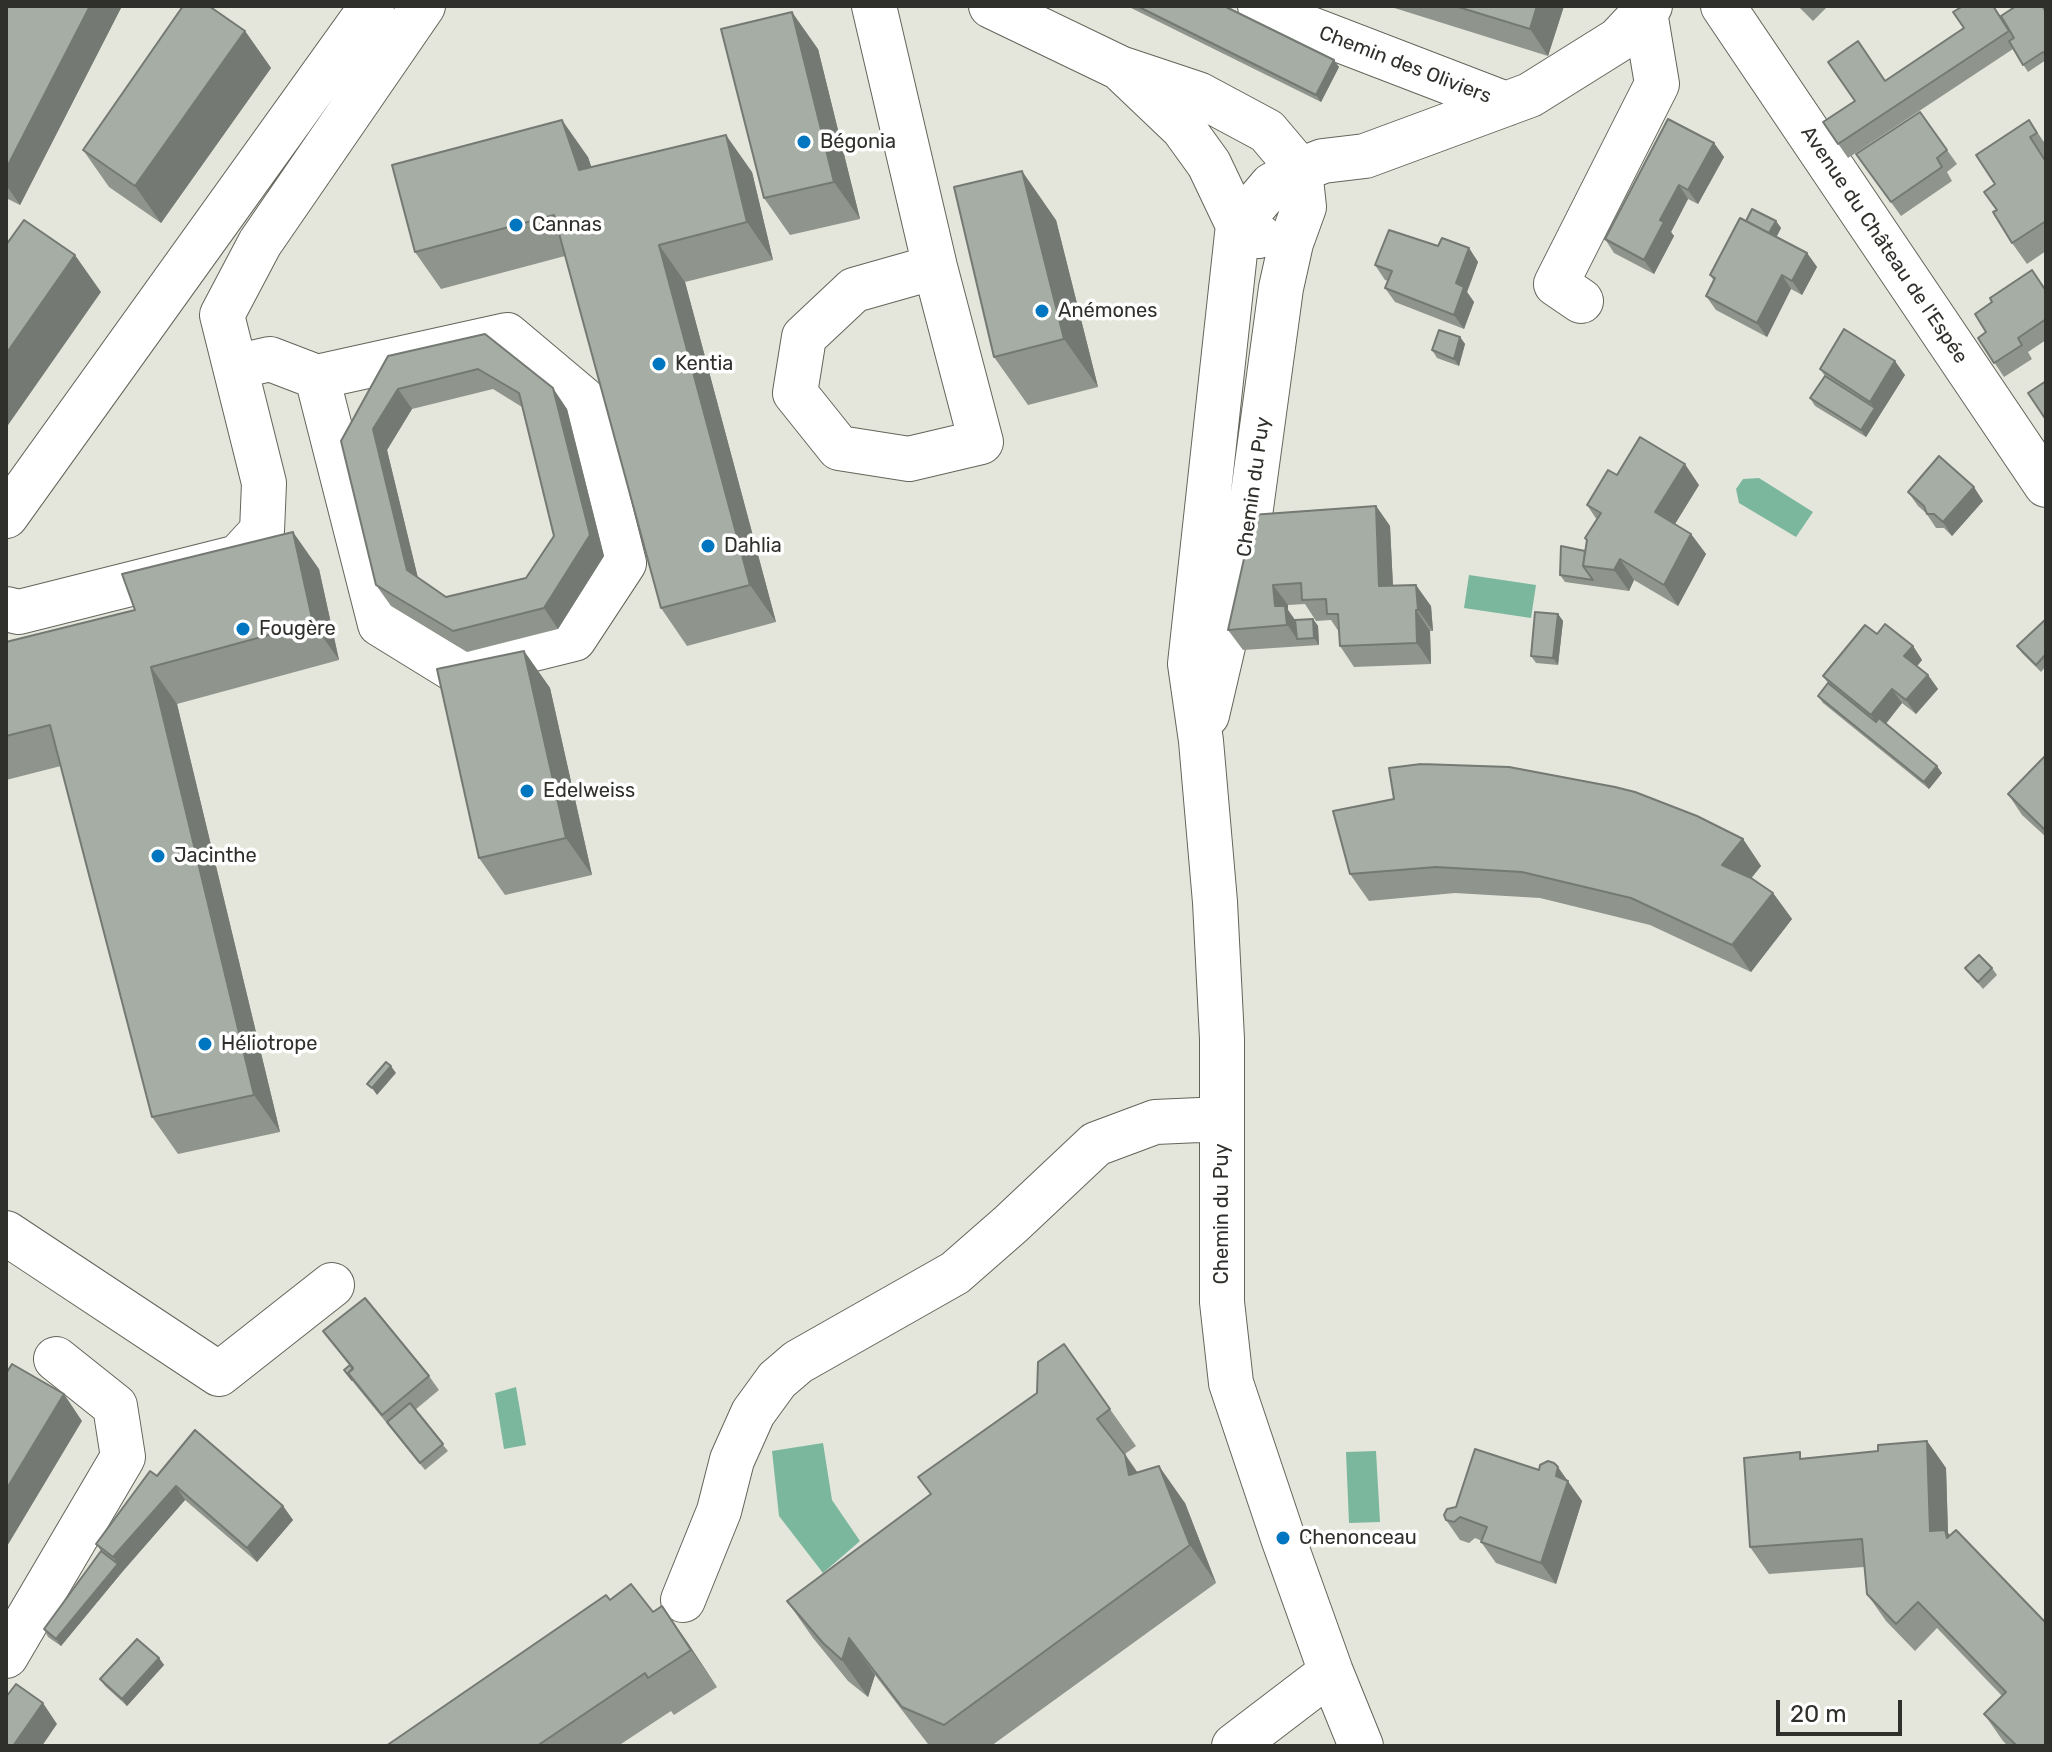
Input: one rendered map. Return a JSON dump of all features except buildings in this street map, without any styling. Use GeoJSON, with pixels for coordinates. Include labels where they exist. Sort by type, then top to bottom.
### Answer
{"type":"FeatureCollection","features":[{"type":"Feature","properties":{"kind":"street"},"geometry":{"type":"LineString","coordinates":[[6,516],[372,6]]}},
{"type":"Feature","properties":{"kind":"street"},"geometry":{"type":"LineString","coordinates":[[6,609],[19,612],[238,557],[262,531],[264,483],[222,315],[260,243],[423,6]]}},
{"type":"Feature","properties":{"kind":"street"},"geometry":{"type":"LineString","coordinates":[[874,6],[935,267],[981,442],[909,459],[839,448],[795,393],[804,337],[854,290],[935,267]]}},
{"type":"Feature","properties":{"kind":"street"},"geometry":{"type":"LineString","coordinates":[[991,6],[1120,68],[1198,94],[1267,131],[1300,170]]}},
{"type":"Feature","properties":{"kind":"street","name":"Chemin des Oliviers"},"geometry":{"type":"LineString","coordinates":[[1260,6],[1277,16],[1506,104]]}},
{"type":"Feature","properties":{"kind":"street","name":"Avenue du Château de l'Espée"},"geometry":{"type":"LineString","coordinates":[[1723,6],[2046,485]]}},
{"type":"Feature","properties":{"kind":"street"},"geometry":{"type":"LineString","coordinates":[[1238,225],[1272,185],[1300,170],[1323,161],[1365,156],[1530,95],[1618,40],[1648,9]]}},
{"type":"Feature","properties":{"kind":"street"},"geometry":{"type":"LineString","coordinates":[[1581,301],[1556,284],[1657,84],[1648,9]]}},
{"type":"Feature","properties":{"kind":"street"},"geometry":{"type":"LineString","coordinates":[[1120,68],[1183,128],[1209,164],[1238,225],[1247,233],[1276,240],[1295,232]]}},
{"type":"Feature","properties":{"kind":"street","name":"Chemin du Puy"},"geometry":{"type":"LineString","coordinates":[[1201,741],[1245,552],[1281,288],[1291,243],[1304,207],[1300,170]]}},
{"type":"Feature","properties":{"kind":"street","name":"Chemin du Puy"},"geometry":{"type":"LineString","coordinates":[[1238,225],[1190,664],[1201,741],[1222,1039],[1222,1302],[1231,1383],[1283,1538],[1361,1746]]}},
{"type":"Feature","properties":{"kind":"street"},"geometry":{"type":"LineString","coordinates":[[235,367],[270,359],[317,377],[507,335],[583,399],[624,563],[574,639],[453,669],[380,624],[317,377]]}},
{"type":"Feature","properties":{"kind":"street"},"geometry":{"type":"LineString","coordinates":[[683,1600],[719,1511],[732,1460],[753,1413],[777,1380],[798,1362],[955,1273],[1096,1144],[1155,1122],[1222,1119]]}},
{"type":"Feature","properties":{"kind":"street"},"geometry":{"type":"LineString","coordinates":[[6,1233],[219,1374],[332,1285]]}},
{"type":"Feature","properties":{"kind":"street"},"geometry":{"type":"LineString","coordinates":[[6,1656],[123,1457],[115,1406],[56,1359]]}},
{"type":"Feature","properties":{"kind":"street"},"geometry":{"type":"LineString","coordinates":[[1234,1746],[1331,1672]]}},
{"type":"Feature","properties":{"kind":"shaded area"},"geometry":{"type":"Polygon","coordinates":[[[1759,478],[1813,512],[1796,537],[1739,503],[1736,489],[1743,479],[1759,478]]]}},
{"type":"Feature","properties":{"kind":"shaded area"},"geometry":{"type":"Polygon","coordinates":[[[1469,575],[1536,585],[1531,618],[1464,608],[1469,575]]]}},
{"type":"Feature","properties":{"kind":"shaded area"},"geometry":{"type":"Polygon","coordinates":[[[516,1387],[526,1445],[504,1449],[495,1393],[516,1387]]]}},
{"type":"Feature","properties":{"kind":"shaded area"},"geometry":{"type":"Polygon","coordinates":[[[823,1443],[832,1500],[860,1541],[823,1573],[779,1516],[772,1451],[823,1443]]]}},
{"type":"Feature","properties":{"kind":"shaded area"},"geometry":{"type":"Polygon","coordinates":[[[1376,1451],[1380,1522],[1349,1523],[1346,1452],[1376,1451]]]}},
{"type":"Feature","properties":{"kind":"place","name":"Bégonia"},"geometry":{"type":"Point","coordinates":[804,142]}},
{"type":"Feature","properties":{"kind":"place","name":"Cannas"},"geometry":{"type":"Point","coordinates":[516,225]}},
{"type":"Feature","properties":{"kind":"place","name":"Anémones"},"geometry":{"type":"Point","coordinates":[1042,311]}},
{"type":"Feature","properties":{"kind":"place","name":"Kentia"},"geometry":{"type":"Point","coordinates":[659,364]}},
{"type":"Feature","properties":{"kind":"place","name":"Dahlia"},"geometry":{"type":"Point","coordinates":[708,546]}},
{"type":"Feature","properties":{"kind":"place","name":"Fougère"},"geometry":{"type":"Point","coordinates":[243,629]}},
{"type":"Feature","properties":{"kind":"place","name":"Edelweiss"},"geometry":{"type":"Point","coordinates":[527,791]}},
{"type":"Feature","properties":{"kind":"place","name":"Jacinthe"},"geometry":{"type":"Point","coordinates":[158,856]}},
{"type":"Feature","properties":{"kind":"place","name":"Héliotrope"},"geometry":{"type":"Point","coordinates":[205,1044]}},
{"type":"Feature","properties":{"kind":"place","name":"Chenonceau"},"geometry":{"type":"Point","coordinates":[1283,1538]}}]}
